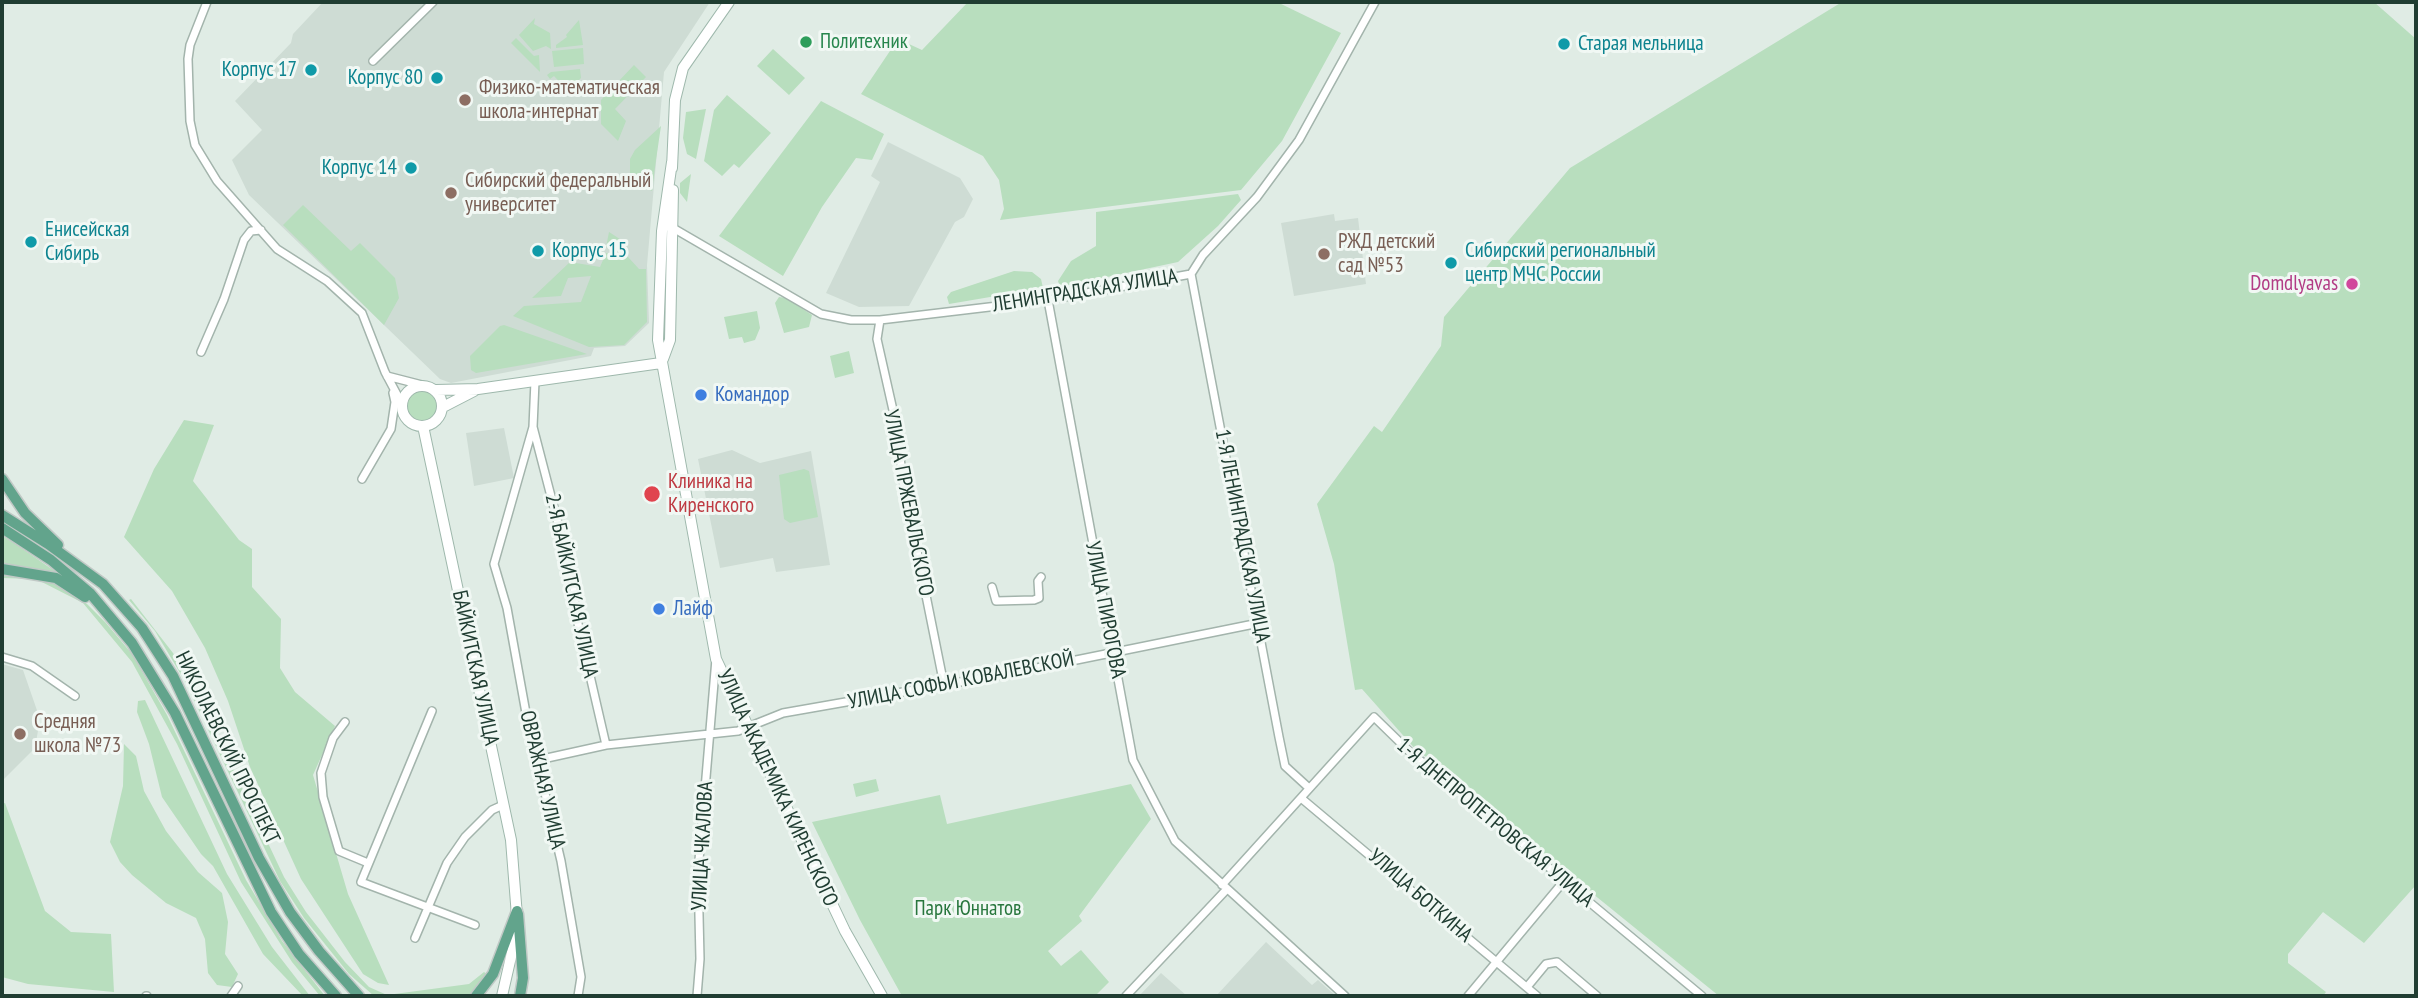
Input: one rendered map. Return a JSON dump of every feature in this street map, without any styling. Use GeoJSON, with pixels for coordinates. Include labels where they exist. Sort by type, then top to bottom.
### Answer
{"type":"FeatureCollection","features":[{"type":"Feature","properties":{"kind":"main road","name":"УЛИЦА АКАДЕМИКА КИРЕНСКОГО"},"geometry":{"type":"LineString","coordinates":[[729,2],[683,68],[676,100],[672,162],[662,231],[658,340],[661,363],[716,659],[845,931],[882,996]]}},
{"type":"Feature","properties":{"kind":"main road","name":"УЛИЦА АКАДЕМИКА КИРЕНСКОГО"},"geometry":{"type":"LineString","coordinates":[[661,363],[670,340],[672,162]]}},
{"type":"Feature","properties":{"kind":"main road"},"geometry":{"type":"LineString","coordinates":[[478,389],[443,407],[438,419],[423,426],[407,419],[402,404],[407,393],[422,385],[436,390],[478,389],[661,363]]}},
{"type":"Feature","properties":{"kind":"main road"},"geometry":{"type":"LineString","coordinates":[[436,390],[443,407]]}},
{"type":"Feature","properties":{"kind":"main road","name":"БАЙКИТСКАЯ УЛИЦА"},"geometry":{"type":"LineString","coordinates":[[423,426],[516,877],[516,945],[502,996]]}},
{"type":"Feature","properties":{"kind":"main road"},"geometry":{"type":"LineString","coordinates":[[2,479],[25,513],[77,564]]}},
{"type":"Feature","properties":{"kind":"main road","name":"НИКОЛАЕВСКИЙ ПРОСПЕКТ"},"geometry":{"type":"LineString","coordinates":[[2,515],[77,564],[123,605],[158,649],[186,700],[259,858],[302,930],[359,996]]}},
{"type":"Feature","properties":{"kind":"main road","name":"НИКОЛАЕВСКИЙ ПРОСПЕКТ"},"geometry":{"type":"LineString","coordinates":[[2,528],[76,581],[115,620],[160,685],[271,912],[299,954],[336,996]]}},
{"type":"Feature","properties":{"kind":"main road"},"geometry":{"type":"LineString","coordinates":[[2,569],[56,578],[115,620]]}},
{"type":"Feature","properties":{"kind":"main road"},"geometry":{"type":"LineString","coordinates":[[476,996],[493,974],[517,911]]}},
{"type":"Feature","properties":{"kind":"main road"},"geometry":{"type":"LineString","coordinates":[[517,911],[523,978],[520,996]]}},
{"type":"Feature","properties":{"kind":"main road"},"geometry":{"type":"LineString","coordinates":[[340,974],[370,996]]}},
{"type":"Feature","properties":{"kind":"street"},"geometry":{"type":"LineString","coordinates":[[207,2],[190,45],[188,77],[192,133],[206,165],[277,249],[327,281],[362,313],[387,376],[395,402],[391,429],[362,479]]}},
{"type":"Feature","properties":{"kind":"street"},"geometry":{"type":"LineString","coordinates":[[373,61],[433,2]]}},
{"type":"Feature","properties":{"kind":"street","name":"ЛЕНИНГРАДСКАЯ УЛИЦА"},"geometry":{"type":"LineString","coordinates":[[673,228],[821,314],[880,320],[1048,300],[1191,274],[1203,255],[1257,197],[1299,140],[1375,2]]}},
{"type":"Feature","properties":{"kind":"street"},"geometry":{"type":"LineString","coordinates":[[201,352],[224,299],[244,240],[251,231],[261,230]]}},
{"type":"Feature","properties":{"kind":"street","name":"1-Я ЛЕНИНГРАДСКАЯ УЛИЦА"},"geometry":{"type":"LineString","coordinates":[[1191,274],[1285,766],[1309,788]]}},
{"type":"Feature","properties":{"kind":"street","name":"УЛИЦА ПИРОГОВА"},"geometry":{"type":"LineString","coordinates":[[1048,300],[1133,760],[1175,841],[1345,996]]}},
{"type":"Feature","properties":{"kind":"street","name":"УЛИЦА ПРЖЕВАЛЬСКОГО"},"geometry":{"type":"LineString","coordinates":[[880,320],[877,339],[895,419],[903,481],[944,685]]}},
{"type":"Feature","properties":{"kind":"street"},"geometry":{"type":"LineString","coordinates":[[387,376],[422,385]]}},
{"type":"Feature","properties":{"kind":"street"},"geometry":{"type":"LineString","coordinates":[[387,376],[402,404]]}},
{"type":"Feature","properties":{"kind":"street"},"geometry":{"type":"LineString","coordinates":[[533,427],[535,382]]}},
{"type":"Feature","properties":{"kind":"street","name":"ОВРАЖНАЯ УЛИЦА"},"geometry":{"type":"LineString","coordinates":[[533,427],[494,564],[507,608],[582,977],[578,996]]}},
{"type":"Feature","properties":{"kind":"street","name":"2-Я БАЙКИТСКАЯ УЛИЦА"},"geometry":{"type":"LineString","coordinates":[[533,427],[573,581],[576,615],[606,745]]}},
{"type":"Feature","properties":{"kind":"street"},"geometry":{"type":"LineString","coordinates":[[992,587],[996,601],[1034,600],[1039,598],[1038,581],[1041,577]]}},
{"type":"Feature","properties":{"kind":"street","name":"УЛИЦА СОФЬИ КОВАЛЕВСКОЙ"},"geometry":{"type":"LineString","coordinates":[[748,727],[783,713],[1114,653],[1259,623]]}},
{"type":"Feature","properties":{"kind":"street"},"geometry":{"type":"LineString","coordinates":[[2,657],[32,666],[75,696]]}},
{"type":"Feature","properties":{"kind":"street","name":"УЛИЦА ЧКАЛОВА"},"geometry":{"type":"LineString","coordinates":[[698,996],[698,872],[716,659]]}},
{"type":"Feature","properties":{"kind":"street"},"geometry":{"type":"LineString","coordinates":[[432,711],[361,882],[475,925]]}},
{"type":"Feature","properties":{"kind":"street","name":"1-Я ДНЕПРОПЕТРОВСКАЯ УЛИЦА"},"geometry":{"type":"LineString","coordinates":[[1126,996],[1374,717],[1413,755],[1483,808],[1564,881],[1702,996]]}},
{"type":"Feature","properties":{"kind":"street"},"geometry":{"type":"LineString","coordinates":[[345,722],[333,738],[321,773],[323,797],[339,851],[368,863]]}},
{"type":"Feature","properties":{"kind":"street"},"geometry":{"type":"LineString","coordinates":[[538,760],[606,745],[748,727]]}},
{"type":"Feature","properties":{"kind":"street","name":"УЛИЦА БОТКИНА"},"geometry":{"type":"LineString","coordinates":[[1301,798],[1537,996]]}},
{"type":"Feature","properties":{"kind":"street"},"geometry":{"type":"LineString","coordinates":[[415,938],[447,863],[465,837],[492,810],[503,805]]}},
{"type":"Feature","properties":{"kind":"street"},"geometry":{"type":"LineString","coordinates":[[1468,996],[1564,881]]}},
{"type":"Feature","properties":{"kind":"street"},"geometry":{"type":"LineString","coordinates":[[1527,987],[1546,964],[1557,962],[1597,996]]}},
{"type":"Feature","properties":{"kind":"street"},"geometry":{"type":"LineString","coordinates":[[231,996],[238,986]]}},
{"type":"Feature","properties":{"kind":"shaded area","name":"Сибирский федеральный университет"},"geometry":{"type":"Polygon","coordinates":[[[323,2],[710,2],[664,72],[647,265],[649,323],[625,346],[594,348],[591,356],[451,383],[440,379],[249,195],[232,160],[262,130],[235,101],[291,43],[293,34],[323,2]]]}},
{"type":"Feature","properties":{"kind":"shaded area"},"geometry":{"type":"Polygon","coordinates":[[[888,142],[960,178],[973,199],[964,217],[955,222],[909,306],[859,307],[826,293],[880,182],[871,176],[888,142]]]}},
{"type":"Feature","properties":{"kind":"shaded area","name":"РЖД детский сад №53"},"geometry":{"type":"Polygon","coordinates":[[[1334,214],[1335,221],[1358,218],[1366,284],[1294,296],[1281,223],[1334,214]]]}},
{"type":"Feature","properties":{"kind":"shaded area"},"geometry":{"type":"Polygon","coordinates":[[[504,428],[514,478],[474,486],[466,433],[504,428]]]}},
{"type":"Feature","properties":{"kind":"shaded area"},"geometry":{"type":"Polygon","coordinates":[[[732,450],[760,463],[811,451],[830,565],[776,572],[773,558],[720,568],[698,459],[732,450]]]}},
{"type":"Feature","properties":{"kind":"shaded area","name":"Средняя школа №73"},"geometry":{"type":"Polygon","coordinates":[[[2,664],[23,670],[40,719],[35,748],[2,781],[2,664]]]}},
{"type":"Feature","properties":{"kind":"shaded area"},"geometry":{"type":"Polygon","coordinates":[[[1266,942],[1312,985],[1318,980],[1336,996],[1216,996],[1266,942]]]}},
{"type":"Feature","properties":{"kind":"shaded area"},"geometry":{"type":"Polygon","coordinates":[[[1161,973],[1187,996],[1139,996],[1161,973]]]}},
{"type":"Feature","properties":{"kind":"green space"},"geometry":{"type":"Polygon","coordinates":[[[968,2],[1277,2],[1341,33],[1282,141],[1241,190],[1000,220],[1004,209],[999,180],[983,156],[861,94],[898,39],[922,50],[968,2]]]}},
{"type":"Feature","properties":{"kind":"green space"},"geometry":{"type":"Polygon","coordinates":[[[1842,2],[2374,2],[2416,39],[2416,885],[2364,943],[2323,912],[2288,954],[2288,963],[2326,992],[2323,996],[1719,996],[1545,855],[1458,777],[1417,751],[1362,689],[1355,690],[1334,564],[1317,504],[1374,426],[1382,432],[1441,346],[1444,317],[1570,168],[1842,2]]]}},
{"type":"Feature","properties":{"kind":"green space"},"geometry":{"type":"Polygon","coordinates":[[[535,18],[534,24],[550,33],[551,49],[546,46],[533,51],[519,35],[535,18]]]}},
{"type":"Feature","properties":{"kind":"green space"},"geometry":{"type":"Polygon","coordinates":[[[579,20],[583,45],[556,48],[556,45],[567,37],[579,20]]]}},
{"type":"Feature","properties":{"kind":"green space"},"geometry":{"type":"Polygon","coordinates":[[[516,38],[534,56],[539,55],[540,72],[511,43],[516,38]]]}},
{"type":"Feature","properties":{"kind":"green space"},"geometry":{"type":"Polygon","coordinates":[[[583,48],[584,64],[554,67],[552,51],[583,48]]]}},
{"type":"Feature","properties":{"kind":"green space"},"geometry":{"type":"Polygon","coordinates":[[[773,49],[805,78],[789,95],[757,66],[773,49]]]}},
{"type":"Feature","properties":{"kind":"green space"},"geometry":{"type":"Polygon","coordinates":[[[634,65],[646,77],[615,109],[626,121],[618,141],[601,124],[601,100],[634,65]]]}},
{"type":"Feature","properties":{"kind":"green space"},"geometry":{"type":"Polygon","coordinates":[[[580,69],[581,78],[568,91],[554,76],[550,79],[547,75],[551,72],[580,69]]]}},
{"type":"Feature","properties":{"kind":"green space"},"geometry":{"type":"Polygon","coordinates":[[[727,95],[771,133],[739,168],[734,164],[722,176],[704,161],[714,110],[727,95]]]}},
{"type":"Feature","properties":{"kind":"green space"},"geometry":{"type":"Polygon","coordinates":[[[821,101],[884,134],[872,160],[856,158],[822,207],[783,276],[719,236],[821,101]]]}},
{"type":"Feature","properties":{"kind":"green space"},"geometry":{"type":"Polygon","coordinates":[[[706,109],[696,159],[687,154],[683,138],[686,112],[706,109]]]}},
{"type":"Feature","properties":{"kind":"green space"},"geometry":{"type":"Polygon","coordinates":[[[661,126],[652,191],[638,183],[630,174],[630,159],[635,150],[661,126]]]}},
{"type":"Feature","properties":{"kind":"green space"},"geometry":{"type":"Polygon","coordinates":[[[691,174],[687,202],[680,193],[680,183],[691,174]]]}},
{"type":"Feature","properties":{"kind":"green space"},"geometry":{"type":"Polygon","coordinates":[[[1238,194],[1241,200],[1218,226],[1178,262],[1060,287],[1058,281],[1071,261],[1096,246],[1096,212],[1238,194]]]}},
{"type":"Feature","properties":{"kind":"green space"},"geometry":{"type":"Polygon","coordinates":[[[303,205],[351,251],[360,243],[395,278],[399,298],[384,325],[283,225],[303,205]]]}},
{"type":"Feature","properties":{"kind":"green space"},"geometry":{"type":"Polygon","coordinates":[[[609,232],[626,243],[628,251],[606,247],[609,232]]]}},
{"type":"Feature","properties":{"kind":"green space"},"geometry":{"type":"Polygon","coordinates":[[[606,253],[628,257],[639,269],[646,269],[647,322],[624,345],[589,347],[513,316],[524,306],[581,302],[591,276],[568,278],[561,296],[532,298],[570,262],[600,267],[606,253]]]}},
{"type":"Feature","properties":{"kind":"green space"},"geometry":{"type":"Polygon","coordinates":[[[1014,271],[1032,272],[1041,279],[1043,288],[949,304],[947,297],[951,292],[1014,271]]]}},
{"type":"Feature","properties":{"kind":"green space"},"geometry":{"type":"Polygon","coordinates":[[[779,297],[786,298],[812,315],[809,327],[784,333],[775,303],[779,297]]]}},
{"type":"Feature","properties":{"kind":"green space"},"geometry":{"type":"Polygon","coordinates":[[[757,311],[760,328],[755,340],[744,343],[742,337],[729,339],[724,317],[757,311]]]}},
{"type":"Feature","properties":{"kind":"green space"},"geometry":{"type":"Polygon","coordinates":[[[504,325],[587,354],[476,373],[471,370],[470,356],[504,325]]]}},
{"type":"Feature","properties":{"kind":"green space"},"geometry":{"type":"Polygon","coordinates":[[[849,351],[854,373],[835,378],[830,356],[849,351]]]}},
{"type":"Feature","properties":{"kind":"green space"},"geometry":{"type":"Polygon","coordinates":[[[422,389],[433,394],[438,405],[433,416],[422,421],[411,416],[406,405],[411,394],[422,389]]]}},
{"type":"Feature","properties":{"kind":"green space"},"geometry":{"type":"Polygon","coordinates":[[[184,420],[214,425],[193,481],[239,540],[252,549],[252,587],[281,619],[280,668],[295,692],[335,726],[313,775],[348,894],[389,985],[378,983],[363,974],[301,879],[250,767],[228,701],[205,648],[172,591],[124,537],[154,469],[184,420]]]}},
{"type":"Feature","properties":{"kind":"green space"},"geometry":{"type":"Polygon","coordinates":[[[804,469],[809,471],[818,517],[790,523],[784,519],[779,475],[804,469]]]}},
{"type":"Feature","properties":{"kind":"green space"},"geometry":{"type":"Polygon","coordinates":[[[2,536],[14,543],[56,572],[2,564],[2,536]]]}},
{"type":"Feature","properties":{"kind":"green space"},"geometry":{"type":"Polygon","coordinates":[[[2,574],[30,576],[51,582],[72,593],[106,623],[132,654],[167,715],[246,880],[282,941],[325,996],[320,996],[292,962],[241,882],[177,744],[132,662],[83,603],[36,579],[2,578],[2,574]]]}},
{"type":"Feature","properties":{"kind":"green space"},"geometry":{"type":"Polygon","coordinates":[[[131,599],[187,671],[284,877],[306,912],[345,962],[369,987],[387,995],[469,984],[484,972],[488,975],[471,994],[374,996],[349,974],[304,918],[280,881],[186,683],[155,631],[129,600],[131,599]]]}},
{"type":"Feature","properties":{"kind":"green space"},"geometry":{"type":"Polygon","coordinates":[[[145,700],[227,874],[272,947],[310,996],[303,996],[263,954],[213,866],[201,854],[162,797],[149,744],[137,712],[138,701],[145,700]]]}},
{"type":"Feature","properties":{"kind":"green space"},"geometry":{"type":"Polygon","coordinates":[[[124,744],[136,756],[144,791],[166,831],[198,872],[222,893],[228,922],[225,954],[238,974],[232,987],[217,985],[208,973],[205,939],[196,918],[166,903],[132,875],[120,862],[110,842],[123,786],[124,744]]]}},
{"type":"Feature","properties":{"kind":"green space"},"geometry":{"type":"Polygon","coordinates":[[[876,779],[879,791],[856,797],[853,784],[876,779]]]}},
{"type":"Feature","properties":{"kind":"green space","name":"Парк Юннатов"},"geometry":{"type":"Polygon","coordinates":[[[1131,784],[1151,819],[1079,916],[1082,921],[1048,951],[1061,966],[1081,950],[1109,982],[1095,996],[902,996],[860,920],[812,822],[940,795],[947,824],[1131,784]]]}},
{"type":"Feature","properties":{"kind":"green space"},"geometry":{"type":"Polygon","coordinates":[[[5,803],[45,911],[71,932],[111,934],[114,992],[28,984],[2,977],[2,804],[5,803]]]}},
{"type":"Feature","properties":{"kind":"place","name":"Политехник"},"geometry":{"type":"Point","coordinates":[806,42]}},
{"type":"Feature","properties":{"kind":"place","name":"Старая мельница"},"geometry":{"type":"Point","coordinates":[1564,44]}},
{"type":"Feature","properties":{"kind":"place","name":"Корпус 17"},"geometry":{"type":"Point","coordinates":[311,70]}},
{"type":"Feature","properties":{"kind":"place","name":"Корпус 80"},"geometry":{"type":"Point","coordinates":[437,78]}},
{"type":"Feature","properties":{"kind":"place","name":"Физико-математическая школа-интернат"},"geometry":{"type":"Point","coordinates":[465,100]}},
{"type":"Feature","properties":{"kind":"place","name":"Корпус 14"},"geometry":{"type":"Point","coordinates":[411,168]}},
{"type":"Feature","properties":{"kind":"place","name":"Сибирский федеральный университет"},"geometry":{"type":"Point","coordinates":[451,193]}},
{"type":"Feature","properties":{"kind":"place","name":"Енисейская Сибирь"},"geometry":{"type":"Point","coordinates":[31,242]}},
{"type":"Feature","properties":{"kind":"place","name":"Корпус 15"},"geometry":{"type":"Point","coordinates":[538,251]}},
{"type":"Feature","properties":{"kind":"place","name":"РЖД детский сад №53"},"geometry":{"type":"Point","coordinates":[1324,254]}},
{"type":"Feature","properties":{"kind":"place","name":"Сибирский региональный центр МЧС России"},"geometry":{"type":"Point","coordinates":[1451,263]}},
{"type":"Feature","properties":{"kind":"place","name":"Domdlyavas"},"geometry":{"type":"Point","coordinates":[2352,284]}},
{"type":"Feature","properties":{"kind":"place","name":"Командор"},"geometry":{"type":"Point","coordinates":[701,395]}},
{"type":"Feature","properties":{"kind":"place","name":"Клиника на Киренского"},"geometry":{"type":"Point","coordinates":[652,494]}},
{"type":"Feature","properties":{"kind":"place","name":"Лайф"},"geometry":{"type":"Point","coordinates":[659,609]}},
{"type":"Feature","properties":{"kind":"place","name":"Средняя школа №73"},"geometry":{"type":"Point","coordinates":[20,734]}}]}
